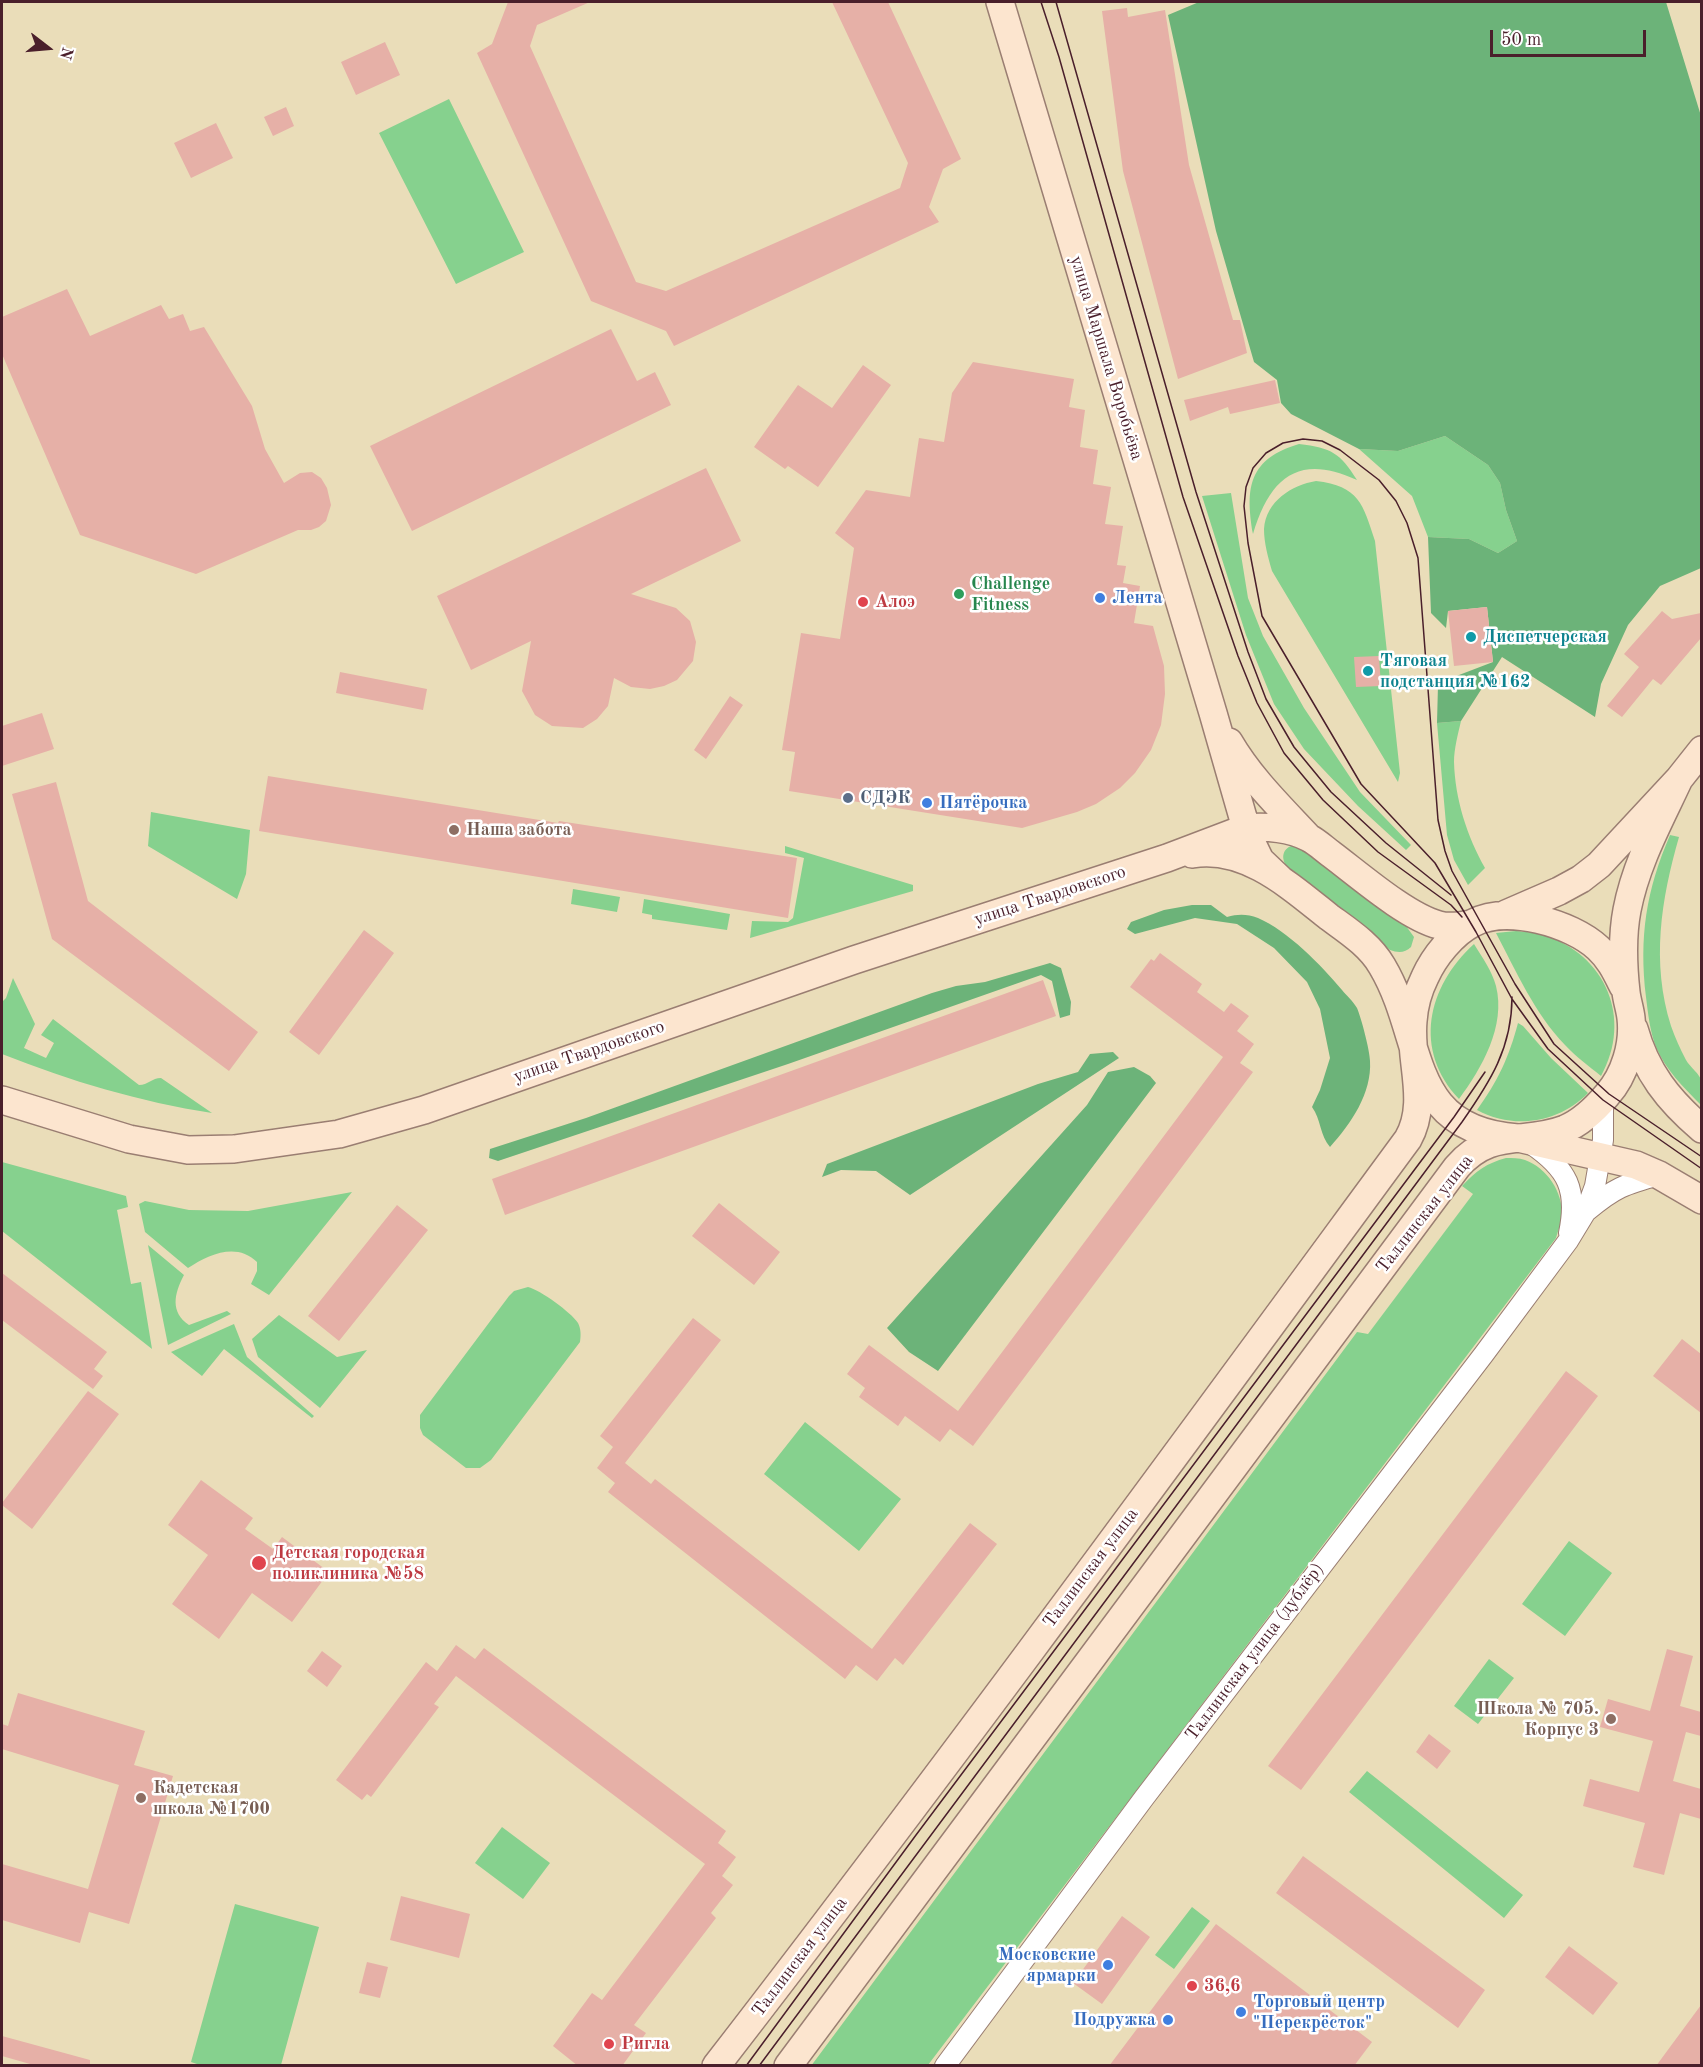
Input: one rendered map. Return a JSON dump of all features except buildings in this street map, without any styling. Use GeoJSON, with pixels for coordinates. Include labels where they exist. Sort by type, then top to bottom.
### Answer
{"type":"FeatureCollection","features":[{"type":"Feature","properties":{"kind":"main road","name":"улица Маршала Воробьёва"},"geometry":{"type":"LineString","coordinates":[[1000,2],[1214,713],[1246,828],[1257,855],[1280,879]]}},
{"type":"Feature","properties":{"kind":"main road","name":"улица Маршала Воробьёва"},"geometry":{"type":"LineString","coordinates":[[1214,713],[1221,729],[1245,766],[1309,838]]}},
{"type":"Feature","properties":{"kind":"main road","name":"Таллинская улица"},"geometry":{"type":"LineString","coordinates":[[716,2066],[818,1935],[1408,1139],[1418,1107],[1412,1022],[1425,976],[1438,957],[1452,940],[1484,921],[1559,891],[1590,873],[1610,855],[1679,779],[1701,750]]}},
{"type":"Feature","properties":{"kind":"main road","name":"Таллинская улица"},"geometry":{"type":"LineString","coordinates":[[788,2066],[1457,1167],[1470,1153],[1482,1146],[1540,1136],[1565,1128],[1587,1116],[1617,1081],[1630,1042],[1631,1019],[1626,993],[1623,942],[1627,910],[1645,852],[1679,779]]}},
{"type":"Feature","properties":{"kind":"main road","name":"улица Твардовского"},"geometry":{"type":"LineString","coordinates":[[2,1100],[129,1139],[188,1150],[234,1149],[339,1134],[424,1110],[854,960],[1167,858],[1246,828],[1275,828],[1309,838],[1404,908],[1439,925],[1456,927],[1484,921]]}},
{"type":"Feature","properties":{"kind":"main road","name":"улица Твардовского"},"geometry":{"type":"LineString","coordinates":[[1167,858],[1197,853],[1230,856],[1263,868],[1361,941],[1377,957],[1394,991],[1414,1051]]}},
{"type":"Feature","properties":{"kind":"main road","name":"Таллинская улица"},"geometry":{"type":"LineString","coordinates":[[1484,921],[1521,916],[1544,920],[1574,932],[1598,948],[1613,964],[1626,993]]}},
{"type":"Feature","properties":{"kind":"main road"},"geometry":{"type":"LineString","coordinates":[[1631,1019],[1639,1048],[1651,1074],[1666,1094],[1701,1129]]}},
{"type":"Feature","properties":{"kind":"main road","name":"Таллинская улица"},"geometry":{"type":"LineString","coordinates":[[1414,1051],[1428,1089],[1444,1110],[1483,1132],[1500,1137],[1518,1138]]}},
{"type":"Feature","properties":{"kind":"main road"},"geometry":{"type":"LineString","coordinates":[[1518,1138],[1636,1165],[1659,1174],[1701,1200]]}},
{"type":"Feature","properties":{"kind":"street","name":"Таллинская улица (дублёр)"},"geometry":{"type":"LineString","coordinates":[[945,2066],[1137,1808],[1568,1241],[1585,1213],[1595,1186],[1603,1140],[1603,1100]]}},
{"type":"Feature","properties":{"kind":"street","name":"Таллинская улица (дублёр)"},"geometry":{"type":"LineString","coordinates":[[1518,1138],[1553,1160],[1566,1177],[1573,1215],[1568,1241]]}},
{"type":"Feature","properties":{"kind":"street","name":"Таллинская улица (дублёр)"},"geometry":{"type":"LineString","coordinates":[[1585,1213],[1624,1184],[1659,1174]]}},
{"type":"Feature","properties":{"kind":"green space"},"geometry":{"type":"Polygon","coordinates":[[[1199,2],[1666,2],[1701,116],[1701,568],[1660,586],[1628,625],[1601,684],[1595,717],[1502,657],[1461,721],[1437,723],[1438,685],[1493,662],[1487,607],[1448,611],[1446,628],[1431,613],[1428,537],[1469,539],[1498,553],[1517,541],[1506,510],[1500,483],[1488,465],[1445,436],[1398,451],[1359,449],[1291,414],[1281,403],[1277,380],[1254,362],[1216,231],[1168,15],[1199,2]]]}},
{"type":"Feature","properties":{"kind":"green space"},"geometry":{"type":"Polygon","coordinates":[[[449,99],[524,252],[456,284],[379,133],[449,99]]]}},
{"type":"Feature","properties":{"kind":"green space"},"geometry":{"type":"Polygon","coordinates":[[[1445,436],[1488,465],[1500,483],[1506,510],[1517,541],[1498,553],[1469,539],[1428,537],[1412,496],[1359,449],[1398,451],[1445,436]]]}},
{"type":"Feature","properties":{"kind":"green space"},"geometry":{"type":"Polygon","coordinates":[[[1299,444],[1334,453],[1357,480],[1337,472],[1319,469],[1303,470],[1290,476],[1278,485],[1268,498],[1253,534],[1250,502],[1254,477],[1260,467],[1270,458],[1282,450],[1299,444]]]}},
{"type":"Feature","properties":{"kind":"green space"},"geometry":{"type":"Polygon","coordinates":[[[1316,481],[1342,487],[1357,499],[1367,517],[1375,541],[1400,773],[1398,782],[1272,571],[1269,560],[1264,529],[1270,510],[1282,496],[1298,486],[1316,481]]]}},
{"type":"Feature","properties":{"kind":"green space"},"geometry":{"type":"Polygon","coordinates":[[[1231,493],[1248,598],[1263,636],[1304,708],[1360,792],[1411,845],[1406,850],[1358,806],[1304,749],[1274,704],[1246,635],[1202,496],[1231,493]]]}},
{"type":"Feature","properties":{"kind":"green space"},"geometry":{"type":"Polygon","coordinates":[[[1461,721],[1454,757],[1457,790],[1468,830],[1485,868],[1468,885],[1454,860],[1447,835],[1437,723],[1461,721]]]}},
{"type":"Feature","properties":{"kind":"green space"},"geometry":{"type":"Polygon","coordinates":[[[151,812],[250,830],[246,874],[237,899],[148,846],[151,812]]]}},
{"type":"Feature","properties":{"kind":"green space"},"geometry":{"type":"Polygon","coordinates":[[[1670,835],[1679,837],[1663,908],[1661,978],[1674,1034],[1686,1060],[1702,1082],[1701,1105],[1664,1063],[1652,1035],[1646,997],[1643,954],[1646,914],[1655,876],[1670,835]]]}},
{"type":"Feature","properties":{"kind":"green space"},"geometry":{"type":"Polygon","coordinates":[[[1295,845],[1304,848],[1406,926],[1414,937],[1411,947],[1401,952],[1390,950],[1288,868],[1283,857],[1287,848],[1295,845]]]}},
{"type":"Feature","properties":{"kind":"green space"},"geometry":{"type":"Polygon","coordinates":[[[785,846],[913,885],[913,891],[750,938],[752,921],[788,922],[793,918],[804,858],[785,853],[785,846]]]}},
{"type":"Feature","properties":{"kind":"green space"},"geometry":{"type":"Polygon","coordinates":[[[573,889],[620,897],[617,912],[571,904],[573,889]]]}},
{"type":"Feature","properties":{"kind":"green space"},"geometry":{"type":"Polygon","coordinates":[[[644,899],[730,914],[727,930],[652,919],[652,915],[642,913],[644,899]]]}},
{"type":"Feature","properties":{"kind":"green space"},"geometry":{"type":"Polygon","coordinates":[[[1192,905],[1211,905],[1227,917],[1239,915],[1258,918],[1281,931],[1334,980],[1357,1008],[1370,1056],[1368,1085],[1359,1107],[1330,1147],[1312,1107],[1330,1058],[1320,1009],[1307,982],[1274,948],[1237,924],[1195,918],[1135,934],[1127,929],[1131,922],[1164,910],[1192,905]]]}},
{"type":"Feature","properties":{"kind":"green space"},"geometry":{"type":"Polygon","coordinates":[[[1516,931],[1540,934],[1565,944],[1583,957],[1597,973],[1608,991],[1613,1011],[1614,1033],[1610,1054],[1601,1076],[1574,1054],[1554,1033],[1527,992],[1496,933],[1516,931]]]}},
{"type":"Feature","properties":{"kind":"green space"},"geometry":{"type":"Polygon","coordinates":[[[1474,944],[1496,986],[1498,1016],[1490,1046],[1476,1074],[1459,1099],[1445,1080],[1435,1060],[1431,1040],[1432,1019],[1436,999],[1445,979],[1474,944]]]}},
{"type":"Feature","properties":{"kind":"green space"},"geometry":{"type":"Polygon","coordinates":[[[1050,963],[1061,968],[1071,1002],[1070,1015],[1060,1018],[1052,981],[1041,975],[788,1064],[498,1161],[489,1158],[490,1149],[586,1118],[932,993],[956,986],[985,982],[1050,963]]]}},
{"type":"Feature","properties":{"kind":"green space"},"geometry":{"type":"Polygon","coordinates":[[[13,978],[35,1024],[24,1048],[46,1058],[54,1043],[41,1035],[53,1019],[139,1085],[161,1078],[212,1113],[106,1090],[2,1054],[2,1002],[6,998],[13,978]]]}},
{"type":"Feature","properties":{"kind":"green space"},"geometry":{"type":"Polygon","coordinates":[[[1518,1023],[1588,1093],[1564,1111],[1550,1117],[1536,1120],[1506,1120],[1477,1110],[1502,1068],[1518,1023]]]}},
{"type":"Feature","properties":{"kind":"green space"},"geometry":{"type":"Polygon","coordinates":[[[1113,1052],[1119,1058],[910,1195],[876,1171],[841,1170],[822,1177],[827,1164],[1038,1084],[1078,1072],[1090,1054],[1113,1052]]]}},
{"type":"Feature","properties":{"kind":"green space"},"geometry":{"type":"Polygon","coordinates":[[[1134,1067],[1150,1076],[1156,1083],[938,1371],[909,1352],[887,1328],[1087,1105],[1108,1072],[1134,1067]]]}},
{"type":"Feature","properties":{"kind":"green space"},"geometry":{"type":"Polygon","coordinates":[[[1506,1158],[1523,1159],[1533,1164],[1547,1175],[1557,1190],[1562,1207],[1562,1219],[1556,1238],[928,2065],[811,2066],[1357,1332],[1368,1334],[1473,1194],[1462,1186],[1482,1168],[1506,1158]]]}},
{"type":"Feature","properties":{"kind":"green space"},"geometry":{"type":"Polygon","coordinates":[[[2,1162],[126,1196],[128,1207],[117,1210],[131,1284],[141,1282],[152,1349],[2,1231],[2,1162]]]}},
{"type":"Feature","properties":{"kind":"green space"},"geometry":{"type":"Polygon","coordinates":[[[352,1192],[269,1295],[251,1284],[257,1271],[257,1262],[241,1253],[223,1252],[205,1258],[188,1268],[145,1232],[139,1204],[145,1201],[189,1210],[248,1211],[352,1192]]]}},
{"type":"Feature","properties":{"kind":"green space"},"geometry":{"type":"Polygon","coordinates":[[[148,1245],[184,1275],[176,1296],[176,1308],[189,1325],[227,1311],[231,1314],[168,1345],[148,1245]]]}},
{"type":"Feature","properties":{"kind":"green space"},"geometry":{"type":"Polygon","coordinates":[[[528,1287],[547,1297],[574,1318],[580,1328],[580,1342],[491,1460],[480,1468],[466,1468],[423,1435],[420,1428],[420,1415],[509,1296],[514,1291],[528,1287]]]}},
{"type":"Feature","properties":{"kind":"green space"},"geometry":{"type":"Polygon","coordinates":[[[279,1315],[337,1357],[367,1350],[320,1408],[258,1357],[252,1339],[279,1315]]]}},
{"type":"Feature","properties":{"kind":"green space"},"geometry":{"type":"Polygon","coordinates":[[[234,1324],[247,1357],[314,1416],[312,1418],[224,1349],[202,1376],[171,1352],[234,1324]]]}},
{"type":"Feature","properties":{"kind":"green space"},"geometry":{"type":"Polygon","coordinates":[[[805,1422],[901,1499],[859,1551],[764,1474],[805,1422]]]}},
{"type":"Feature","properties":{"kind":"green space"},"geometry":{"type":"Polygon","coordinates":[[[1569,1541],[1612,1573],[1565,1636],[1522,1604],[1569,1541]]]}},
{"type":"Feature","properties":{"kind":"green space"},"geometry":{"type":"Polygon","coordinates":[[[1489,1659],[1514,1678],[1478,1724],[1454,1706],[1489,1659]]]}},
{"type":"Feature","properties":{"kind":"green space"},"geometry":{"type":"Polygon","coordinates":[[[1367,1771],[1523,1895],[1504,1918],[1349,1792],[1367,1771]]]}},
{"type":"Feature","properties":{"kind":"green space"},"geometry":{"type":"Polygon","coordinates":[[[502,1827],[550,1863],[523,1899],[475,1863],[502,1827]]]}},
{"type":"Feature","properties":{"kind":"green space"},"geometry":{"type":"Polygon","coordinates":[[[235,1904],[319,1927],[281,2065],[203,2066],[191,2062],[235,1904]]]}},
{"type":"Feature","properties":{"kind":"green space"},"geometry":{"type":"Polygon","coordinates":[[[1192,1907],[1210,1921],[1174,1969],[1155,1955],[1192,1907]]]}},
{"type":"Feature","properties":{"kind":"tram line"},"geometry":{"type":"LineString","coordinates":[[1041,2],[1059,57],[1183,497],[1238,656],[1257,703],[1284,753],[1323,800],[1378,852],[1451,905],[1462,917]]}},
{"type":"Feature","properties":{"kind":"tram line"},"geometry":{"type":"LineString","coordinates":[[1056,2],[1196,492],[1248,652],[1266,699],[1294,747],[1331,792],[1386,843],[1451,895]]}},
{"type":"Feature","properties":{"kind":"tram line"},"geometry":{"type":"LineString","coordinates":[[1702,1157],[1609,1094],[1554,1044],[1515,984],[1452,871],[1438,820],[1418,558],[1407,523],[1396,501],[1379,480],[1340,450],[1322,441],[1303,439],[1283,443],[1266,453],[1253,468],[1246,487],[1244,506],[1248,543],[1262,616],[1361,784],[1435,863],[1512,999],[1548,1049],[1603,1100],[1702,1169]]}},
{"type":"Feature","properties":{"kind":"tram line"},"geometry":{"type":"LineString","coordinates":[[759,2066],[1462,1122],[1498,1064],[1508,1032],[1512,997]]}},
{"type":"Feature","properties":{"kind":"tram line"},"geometry":{"type":"LineString","coordinates":[[746,2066],[916,1835],[1454,1117],[1485,1072]]}},
{"type":"Feature","properties":{"kind":"place","name":"Challenge Fitness"},"geometry":{"type":"Point","coordinates":[959,594]}},
{"type":"Feature","properties":{"kind":"place","name":"Лента"},"geometry":{"type":"Point","coordinates":[1100,598]}},
{"type":"Feature","properties":{"kind":"place","name":"Алоэ"},"geometry":{"type":"Point","coordinates":[863,602]}},
{"type":"Feature","properties":{"kind":"place","name":"Диспетчерская"},"geometry":{"type":"Point","coordinates":[1471,637]}},
{"type":"Feature","properties":{"kind":"place","name":"Тяговая подстанция №162"},"geometry":{"type":"Point","coordinates":[1368,671]}},
{"type":"Feature","properties":{"kind":"place","name":"СДЭК"},"geometry":{"type":"Point","coordinates":[848,798]}},
{"type":"Feature","properties":{"kind":"place","name":"Пятёрочка"},"geometry":{"type":"Point","coordinates":[927,803]}},
{"type":"Feature","properties":{"kind":"place","name":"Наша забота"},"geometry":{"type":"Point","coordinates":[454,830]}},
{"type":"Feature","properties":{"kind":"place","name":"Детская городская поликлиника №58"},"geometry":{"type":"Point","coordinates":[259,1563]}},
{"type":"Feature","properties":{"kind":"place","name":"Школа № 705. Корпус 3"},"geometry":{"type":"Point","coordinates":[1611,1719]}},
{"type":"Feature","properties":{"kind":"place","name":"Кадетская школа №1700"},"geometry":{"type":"Point","coordinates":[141,1798]}},
{"type":"Feature","properties":{"kind":"place","name":"Московские ярмарки"},"geometry":{"type":"Point","coordinates":[1108,1965]}},
{"type":"Feature","properties":{"kind":"place","name":"36,6"},"geometry":{"type":"Point","coordinates":[1192,1986]}},
{"type":"Feature","properties":{"kind":"place","name":"Торговый центр \"Перекрёсток\""},"geometry":{"type":"Point","coordinates":[1241,2012]}},
{"type":"Feature","properties":{"kind":"place","name":"Подружка"},"geometry":{"type":"Point","coordinates":[1168,2020]}},
{"type":"Feature","properties":{"kind":"place","name":"Ригла"},"geometry":{"type":"Point","coordinates":[609,2044]}}]}
